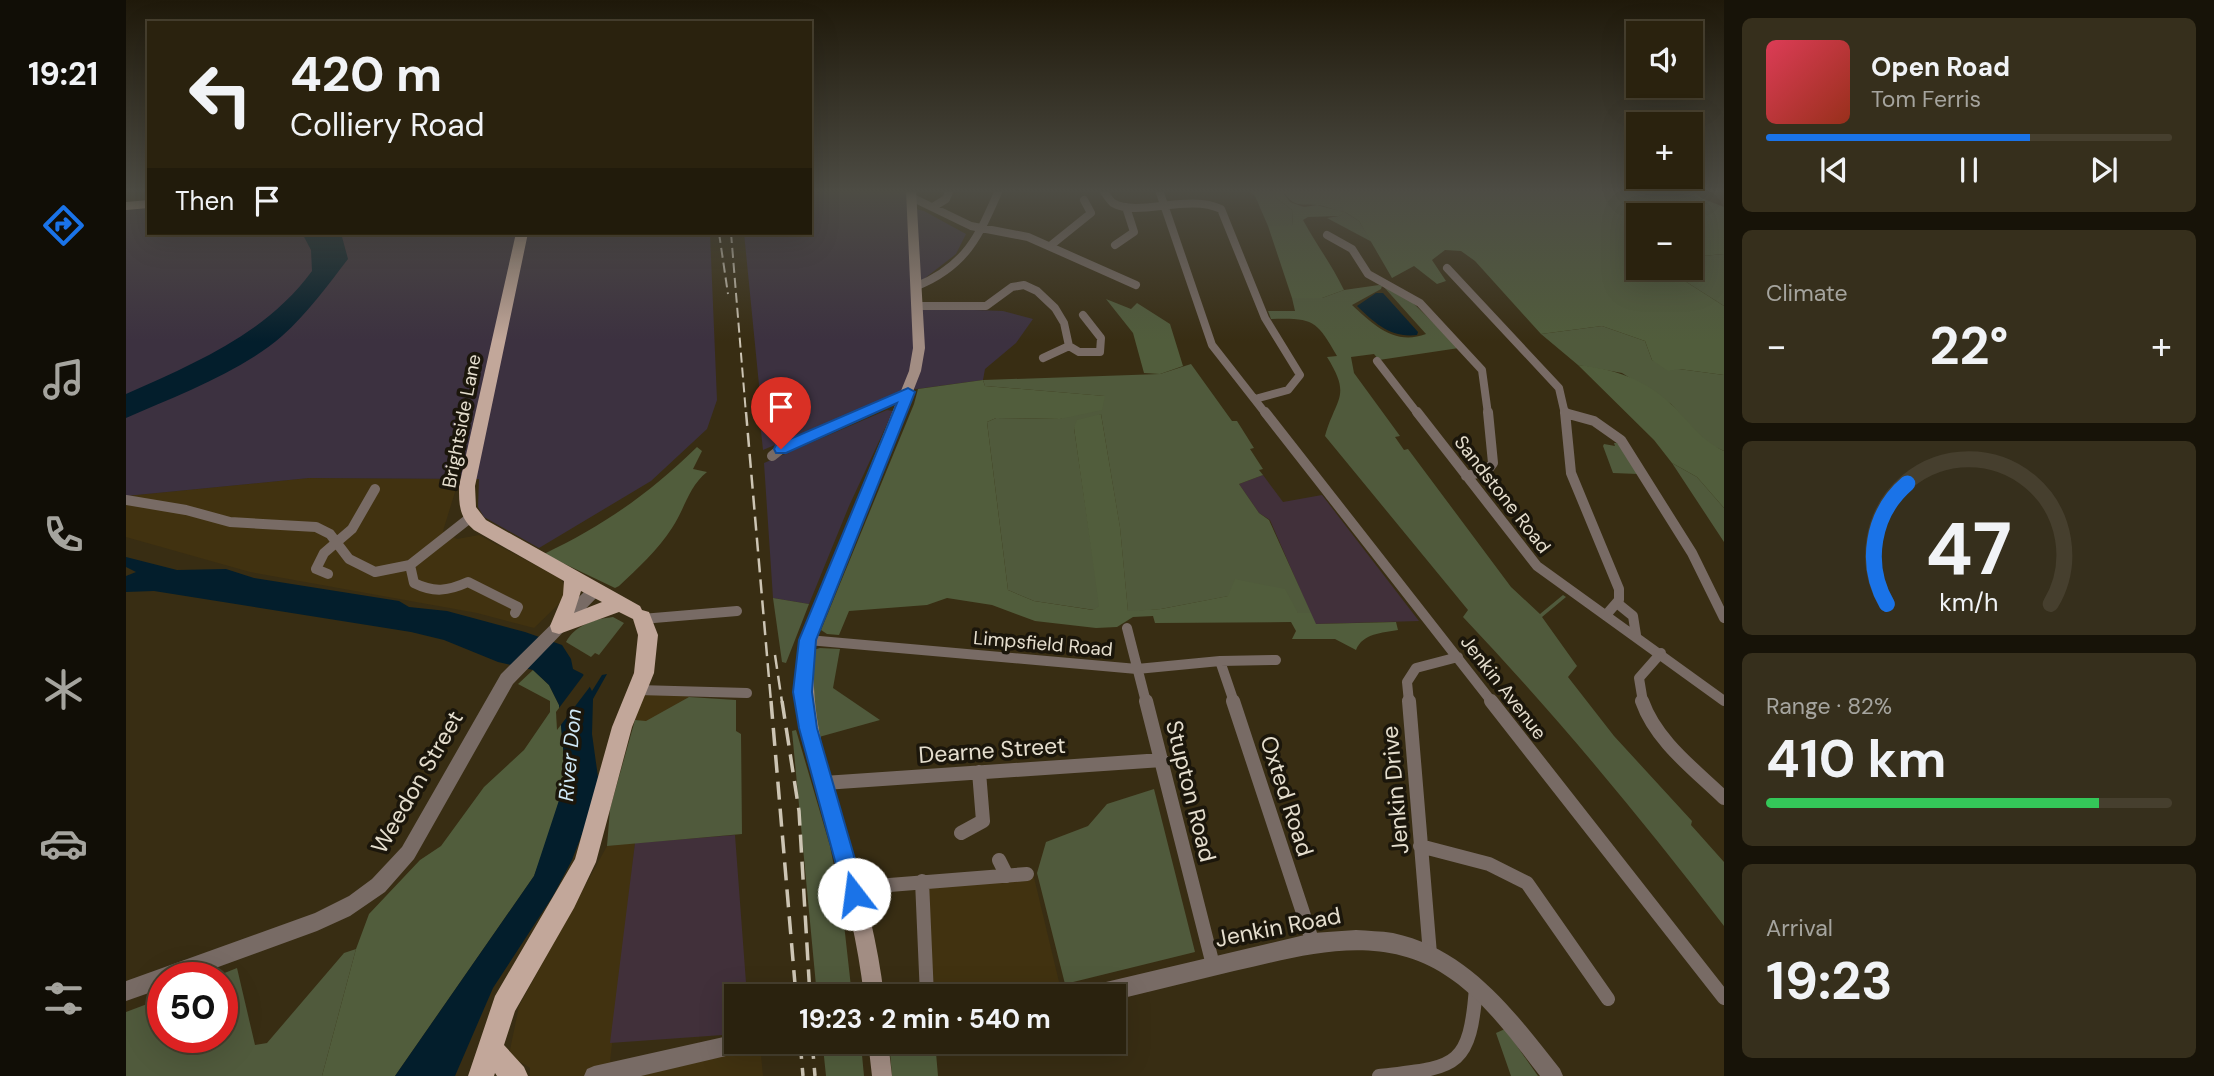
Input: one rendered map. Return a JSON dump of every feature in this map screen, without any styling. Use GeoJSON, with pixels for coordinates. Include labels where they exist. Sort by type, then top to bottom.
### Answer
{"type":"FeatureCollection","features":[{"type":"Feature","properties":{"kind":"main road","name":"Brightside Lane"},"geometry":{"type":"LineString","coordinates":[[471,517],[466,491],[520,240]]}},
{"type":"Feature","properties":{"kind":"main road"},"geometry":{"type":"LineString","coordinates":[[872,984],[867,947],[854,894],[804,709],[803,676],[807,640],[908,392],[918,359],[914,240]]}},
{"type":"Feature","properties":{"kind":"main road"},"geometry":{"type":"LineString","coordinates":[[471,517],[493,534],[634,613],[647,628],[648,649],[638,690],[622,727],[585,862],[503,1005],[493,1055],[481,1076]]}},
{"type":"Feature","properties":{"kind":"main road"},"geometry":{"type":"LineString","coordinates":[[555,630],[572,595],[573,578]]}},
{"type":"Feature","properties":{"kind":"main road"},"geometry":{"type":"LineString","coordinates":[[555,630],[634,613]]}},
{"type":"Feature","properties":{"kind":"main road"},"geometry":{"type":"LineString","coordinates":[[879,1054],[882,1076]]}},
{"type":"Feature","properties":{"kind":"main road"},"geometry":{"type":"LineString","coordinates":[[493,1055],[515,1076]]}},
{"type":"Feature","properties":{"kind":"street"},"geometry":{"type":"LineString","coordinates":[[917,286],[937,277],[965,258],[975,240]]}},
{"type":"Feature","properties":{"kind":"street"},"geometry":{"type":"LineString","coordinates":[[1035,240],[1136,285]]}},
{"type":"Feature","properties":{"kind":"street"},"geometry":{"type":"LineString","coordinates":[[1049,246],[1056,240]]}},
{"type":"Feature","properties":{"kind":"street"},"geometry":{"type":"LineString","coordinates":[[1115,245],[1122,240]]}},
{"type":"Feature","properties":{"kind":"street","name":"Jenkin Avenue"},"geometry":{"type":"LineString","coordinates":[[1176,240],[1210,341],[1724,998]]}},
{"type":"Feature","properties":{"kind":"street"},"geometry":{"type":"LineString","coordinates":[[1234,240],[1265,318],[1298,369],[1300,379],[1294,388],[1255,399]]}},
{"type":"Feature","properties":{"kind":"street"},"geometry":{"type":"LineString","coordinates":[[1336,240],[1352,249],[1368,274],[1420,303],[1482,370],[1493,463],[1487,471],[1466,476]]}},
{"type":"Feature","properties":{"kind":"street"},"geometry":{"type":"LineString","coordinates":[[1447,268],[1553,378],[1563,396],[1570,473],[1618,585],[1617,603],[1606,615]]}},
{"type":"Feature","properties":{"kind":"street"},"geometry":{"type":"LineString","coordinates":[[917,306],[986,306],[995,303],[1007,290],[1025,285],[1035,289],[1063,320],[1069,346],[1079,352],[1100,352],[1101,338],[1085,317],[1100,319]]}},
{"type":"Feature","properties":{"kind":"street"},"geometry":{"type":"LineString","coordinates":[[1043,347],[1047,356],[1069,346]]}},
{"type":"Feature","properties":{"kind":"street","name":"Sandstone Road"},"geometry":{"type":"LineString","coordinates":[[1377,361],[1537,566],[1724,701]]}},
{"type":"Feature","properties":{"kind":"street"},"geometry":{"type":"LineString","coordinates":[[772,456],[781,449],[908,392]]}},
{"type":"Feature","properties":{"kind":"street"},"geometry":{"type":"LineString","coordinates":[[1565,413],[1594,421],[1621,440],[1692,552],[1724,618]]}},
{"type":"Feature","properties":{"kind":"street"},"geometry":{"type":"LineString","coordinates":[[328,574],[316,569],[318,561],[352,529],[374,489]]}},
{"type":"Feature","properties":{"kind":"street"},"geometry":{"type":"LineString","coordinates":[[126,500],[186,510],[230,522],[316,527],[330,534],[349,559],[375,572],[410,565],[471,517]]}},
{"type":"Feature","properties":{"kind":"street"},"geometry":{"type":"LineString","coordinates":[[410,565],[414,583],[431,592],[451,590],[468,582],[518,607],[515,613]]}},
{"type":"Feature","properties":{"kind":"street","name":"Weedon Street"},"geometry":{"type":"LineString","coordinates":[[126,991],[328,918],[357,903],[391,876],[408,853],[507,679],[595,590]]}},
{"type":"Feature","properties":{"kind":"street"},"geometry":{"type":"LineString","coordinates":[[1617,603],[1633,616],[1636,635]]}},
{"type":"Feature","properties":{"kind":"street"},"geometry":{"type":"LineString","coordinates":[[634,613],[737,611]]}},
{"type":"Feature","properties":{"kind":"street","name":"Stupton Road"},"geometry":{"type":"LineString","coordinates":[[1127,628],[1213,965]]}},
{"type":"Feature","properties":{"kind":"street","name":"Limpsfield Road"},"geometry":{"type":"LineString","coordinates":[[807,640],[1137,668],[1220,661],[1276,660]]}},
{"type":"Feature","properties":{"kind":"street"},"geometry":{"type":"LineString","coordinates":[[1661,653],[1639,678],[1640,700],[1644,711],[1664,737],[1724,798]]}},
{"type":"Feature","properties":{"kind":"street","name":"Jenkin Drive"},"geometry":{"type":"LineString","coordinates":[[1430,954],[1407,682],[1416,668],[1458,657]]}},
{"type":"Feature","properties":{"kind":"street","name":"Oxted Road"},"geometry":{"type":"LineString","coordinates":[[1220,661],[1313,943]]}},
{"type":"Feature","properties":{"kind":"street"},"geometry":{"type":"LineString","coordinates":[[638,690],[747,693]]}},
{"type":"Feature","properties":{"kind":"street","name":"Dearne Street"},"geometry":{"type":"LineString","coordinates":[[824,783],[1162,760]]}},
{"type":"Feature","properties":{"kind":"street"},"geometry":{"type":"LineString","coordinates":[[961,833],[987,827],[979,772]]}},
{"type":"Feature","properties":{"kind":"street"},"geometry":{"type":"LineString","coordinates":[[1420,846],[1487,863],[1512,873],[1527,883],[1608,999]]}},
{"type":"Feature","properties":{"kind":"street"},"geometry":{"type":"LineString","coordinates":[[999,860],[1007,876]]}},
{"type":"Feature","properties":{"kind":"street"},"geometry":{"type":"LineString","coordinates":[[854,894],[877,886],[1027,874]]}},
{"type":"Feature","properties":{"kind":"street"},"geometry":{"type":"LineString","coordinates":[[922,881],[926,984]]}},
{"type":"Feature","properties":{"kind":"street","name":"Jenkin Road"},"geometry":{"type":"LineString","coordinates":[[1126,987],[1313,943],[1361,939],[1398,944],[1430,954],[1455,968],[1512,1024],[1553,1076]]}},
{"type":"Feature","properties":{"kind":"street"},"geometry":{"type":"LineString","coordinates":[[1379,1076],[1441,1068],[1460,1057],[1474,1029],[1476,986]]}},
{"type":"Feature","properties":{"kind":"street"},"geometry":{"type":"LineString","coordinates":[[594,1076],[724,1047]]}},
{"type":"Feature","properties":{"kind":"shaded area"},"geometry":{"type":"Polygon","coordinates":[[[126,240],[710,240],[717,400],[707,429],[651,481],[539,548],[484,517],[478,507],[479,479],[309,478],[126,496],[126,240]]]}},
{"type":"Feature","properties":{"kind":"shaded area"},"geometry":{"type":"Polygon","coordinates":[[[745,240],[963,240],[956,254],[920,282],[920,308],[1003,311],[1033,319],[1016,343],[985,369],[983,380],[902,391],[763,450],[760,422],[770,414],[764,408],[760,395],[745,240]]]}},
{"type":"Feature","properties":{"kind":"shaded area"},"geometry":{"type":"Polygon","coordinates":[[[887,410],[893,411],[849,506],[809,604],[773,598],[764,463],[887,410]]]}},
{"type":"Feature","properties":{"kind":"shaded area"},"geometry":{"type":"Polygon","coordinates":[[[1263,475],[1283,502],[1322,495],[1419,621],[1315,624],[1270,520],[1259,513],[1239,484],[1263,475]]]}},
{"type":"Feature","properties":{"kind":"shaded area"},"geometry":{"type":"Polygon","coordinates":[[[309,478],[459,479],[443,531],[457,539],[479,535],[561,579],[566,589],[564,599],[534,628],[477,613],[250,572],[126,537],[126,496],[309,478]]]}},
{"type":"Feature","properties":{"kind":"shaded area"},"geometry":{"type":"Polygon","coordinates":[[[651,688],[691,688],[689,697],[646,722],[635,720],[642,697],[651,688]]]}},
{"type":"Feature","properties":{"kind":"shaded area"},"geometry":{"type":"Polygon","coordinates":[[[735,835],[746,984],[724,984],[724,1035],[610,1043],[635,843],[735,835]]]}},
{"type":"Feature","properties":{"kind":"shaded area"},"geometry":{"type":"Polygon","coordinates":[[[635,843],[610,1062],[724,1048],[724,1054],[761,1054],[763,1076],[530,1076],[530,1068],[509,1055],[519,1006],[607,846],[635,843]]]}},
{"type":"Feature","properties":{"kind":"shaded area"},"geometry":{"type":"Polygon","coordinates":[[[1032,869],[1060,984],[922,984],[918,881],[1032,869]]]}},
{"type":"Feature","properties":{"kind":"green space"},"geometry":{"type":"Polygon","coordinates":[[[1273,240],[1315,240],[1344,290],[1322,298],[1292,298],[1273,240]]]}},
{"type":"Feature","properties":{"kind":"green space"},"geometry":{"type":"Polygon","coordinates":[[[1370,240],[1626,240],[1626,280],[1683,280],[1724,306],[1724,375],[1679,369],[1668,371],[1652,360],[1645,341],[1602,326],[1541,334],[1475,261],[1461,251],[1445,250],[1432,260],[1446,281],[1437,284],[1414,266],[1392,278],[1370,240]]]}},
{"type":"Feature","properties":{"kind":"green space"},"geometry":{"type":"Polygon","coordinates":[[[1703,240],[1724,240],[1724,254],[1703,256],[1703,240]]]}},
{"type":"Feature","properties":{"kind":"green space"},"geometry":{"type":"Polygon","coordinates":[[[1724,254],[1724,306],[1683,280],[1703,280],[1703,256],[1724,254]]]}},
{"type":"Feature","properties":{"kind":"green space"},"geometry":{"type":"Polygon","coordinates":[[[1382,286],[1381,289],[1352,305],[1376,326],[1404,337],[1426,334],[1383,286],[1408,298],[1459,348],[1379,360],[1374,354],[1351,357],[1354,373],[1400,436],[1395,437],[1404,450],[1408,449],[1511,587],[1540,614],[1563,595],[1566,597],[1542,617],[1577,666],[1568,677],[1614,736],[1692,821],[1691,825],[1724,862],[1724,926],[1597,768],[1463,617],[1468,610],[1325,436],[1340,397],[1339,381],[1327,357],[1337,356],[1324,335],[1312,324],[1296,319],[1271,319],[1268,311],[1295,311],[1292,298],[1322,298],[1344,290],[1382,286]]]}},
{"type":"Feature","properties":{"kind":"green space"},"geometry":{"type":"Polygon","coordinates":[[[1106,299],[1131,309],[1137,303],[1170,324],[1183,366],[1160,374],[1144,373],[1133,333],[1106,299]]]}},
{"type":"Feature","properties":{"kind":"green space"},"geometry":{"type":"Polygon","coordinates":[[[1602,326],[1645,341],[1652,360],[1679,369],[1724,375],[1724,451],[1706,443],[1671,404],[1622,373],[1578,365],[1541,334],[1602,326]]]}},
{"type":"Feature","properties":{"kind":"green space"},"geometry":{"type":"Polygon","coordinates":[[[1191,364],[1232,421],[1237,421],[1254,448],[1250,449],[1263,469],[1259,470],[1263,475],[1239,484],[1259,513],[1269,520],[1311,613],[1298,613],[1229,596],[1161,609],[1128,612],[1120,528],[1101,414],[1074,428],[1100,606],[1094,610],[1034,601],[1008,590],[987,422],[996,418],[1060,419],[1104,396],[985,386],[983,380],[1160,374],[1191,364]]]}},
{"type":"Feature","properties":{"kind":"green space"},"geometry":{"type":"Polygon","coordinates":[[[1578,365],[1604,369],[1651,388],[1702,436],[1724,451],[1724,508],[1697,477],[1672,463],[1654,440],[1578,365]]]}},
{"type":"Feature","properties":{"kind":"green space"},"geometry":{"type":"Polygon","coordinates":[[[983,380],[985,386],[1105,396],[1102,410],[1060,419],[996,418],[987,422],[1008,590],[1034,601],[1093,610],[1099,606],[1074,428],[1077,420],[1101,414],[1120,527],[1128,611],[1161,609],[1228,596],[1235,579],[1285,589],[1298,613],[1311,613],[1316,624],[1396,622],[1398,630],[1368,637],[1356,650],[1335,639],[1292,639],[1296,631],[1291,622],[1155,623],[1153,616],[1133,617],[1117,627],[1096,628],[1035,621],[992,605],[947,598],[927,605],[849,611],[839,635],[827,634],[821,630],[918,389],[983,380]]]}},
{"type":"Feature","properties":{"kind":"green space"},"geometry":{"type":"Polygon","coordinates":[[[1614,443],[1619,443],[1638,474],[1613,473],[1603,446],[1615,446],[1614,443]]]}},
{"type":"Feature","properties":{"kind":"green space"},"geometry":{"type":"Polygon","coordinates":[[[697,447],[702,451],[693,469],[707,472],[695,484],[666,536],[619,586],[615,588],[544,554],[625,507],[697,447]]]}},
{"type":"Feature","properties":{"kind":"green space"},"geometry":{"type":"Polygon","coordinates":[[[1672,463],[1697,477],[1724,508],[1724,542],[1672,463]]]}},
{"type":"Feature","properties":{"kind":"green space"},"geometry":{"type":"Polygon","coordinates":[[[773,598],[809,604],[786,663],[782,662],[773,598]]]}},
{"type":"Feature","properties":{"kind":"green space"},"geometry":{"type":"Polygon","coordinates":[[[613,617],[624,623],[599,655],[595,653],[591,657],[566,642],[575,631],[586,624],[613,617]]]}},
{"type":"Feature","properties":{"kind":"green space"},"geometry":{"type":"Polygon","coordinates":[[[840,649],[833,688],[880,720],[819,737],[812,717],[813,650],[840,649]]]}},
{"type":"Feature","properties":{"kind":"green space"},"geometry":{"type":"Polygon","coordinates":[[[533,670],[549,685],[559,705],[566,779],[534,876],[395,1076],[322,1076],[356,949],[369,914],[420,860],[441,846],[484,787],[524,750],[550,712],[550,701],[518,684],[533,670]]]}},
{"type":"Feature","properties":{"kind":"green space"},"geometry":{"type":"Polygon","coordinates":[[[689,697],[736,700],[736,731],[741,734],[742,834],[607,846],[610,809],[635,720],[646,721],[689,697]]]}},
{"type":"Feature","properties":{"kind":"green space"},"geometry":{"type":"Polygon","coordinates":[[[796,730],[830,846],[842,906],[851,984],[816,984],[792,731],[796,730]]]}},
{"type":"Feature","properties":{"kind":"green space"},"geometry":{"type":"Polygon","coordinates":[[[1154,789],[1195,952],[1065,984],[1037,873],[1046,842],[1088,826],[1107,804],[1154,789]]]}},
{"type":"Feature","properties":{"kind":"green space"},"geometry":{"type":"Polygon","coordinates":[[[356,949],[322,1076],[126,1076],[126,1012],[147,1004],[147,1053],[238,1053],[238,972],[255,1045],[267,1043],[344,953],[356,949]]]}},
{"type":"Feature","properties":{"kind":"green space"},"geometry":{"type":"Polygon","coordinates":[[[1505,1029],[1538,1076],[1511,1076],[1496,1033],[1505,1029]]]}},
{"type":"Feature","properties":{"kind":"green space"},"geometry":{"type":"Polygon","coordinates":[[[824,1054],[862,1055],[864,1076],[826,1076],[824,1054]]]}},
{"type":"Feature","properties":{"kind":"green space"},"geometry":{"type":"Polygon","coordinates":[[[890,1054],[936,1054],[938,1076],[892,1076],[890,1054]]]}},
{"type":"Feature","properties":{"kind":"water"},"geometry":{"type":"Polygon","coordinates":[[[306,240],[343,240],[348,259],[317,299],[282,336],[228,372],[126,418],[126,394],[178,371],[228,344],[273,312],[294,293],[312,271],[311,250],[306,240]]]}},
{"type":"Feature","properties":{"kind":"water"},"geometry":{"type":"Polygon","coordinates":[[[1376,293],[1383,293],[1418,332],[1417,335],[1391,332],[1357,306],[1376,293]]]}},
{"type":"Feature","properties":{"kind":"water","name":"River Don"},"geometry":{"type":"Polygon","coordinates":[[[126,557],[177,570],[226,569],[254,578],[399,601],[409,607],[447,611],[562,645],[571,659],[573,669],[583,674],[592,691],[602,675],[607,674],[593,699],[592,734],[598,777],[591,811],[572,860],[553,896],[493,988],[455,1076],[395,1076],[534,876],[566,779],[559,705],[549,685],[533,670],[498,662],[444,640],[411,632],[154,591],[126,592],[126,576],[136,572],[126,567],[126,557]]]}},
{"type":"Feature","properties":{"kind":"pier"},"geometry":{"type":"Polygon","coordinates":[[[586,672],[592,684],[557,730],[556,712],[586,672]]]}},
{"type":"Feature","properties":{"kind":"railway"},"geometry":{"type":"LineString","coordinates":[[720,240],[728,294]]}},
{"type":"Feature","properties":{"kind":"railway"},"geometry":{"type":"LineString","coordinates":[[732,240],[746,414]]}},
{"type":"Feature","properties":{"kind":"railway"},"geometry":{"type":"LineString","coordinates":[[746,412],[771,702]]}},
{"type":"Feature","properties":{"kind":"railway"},"geometry":{"type":"LineString","coordinates":[[775,655],[782,702]]}},
{"type":"Feature","properties":{"kind":"railway"},"geometry":{"type":"LineString","coordinates":[[771,701],[795,984]]}},
{"type":"Feature","properties":{"kind":"railway"},"geometry":{"type":"LineString","coordinates":[[782,701],[799,811],[809,984]]}},
{"type":"Feature","properties":{"kind":"railway"},"geometry":{"type":"LineString","coordinates":[[801,1054],[803,1076]]}},
{"type":"Feature","properties":{"kind":"railway"},"geometry":{"type":"LineString","coordinates":[[813,1054],[815,1076]]}},
{"type":"Feature","properties":{"kind":"route"},"geometry":{"type":"LineString","coordinates":[[781,449],[908,392],[807,640],[804,659],[803,692],[808,728],[854,894]]}}]}
